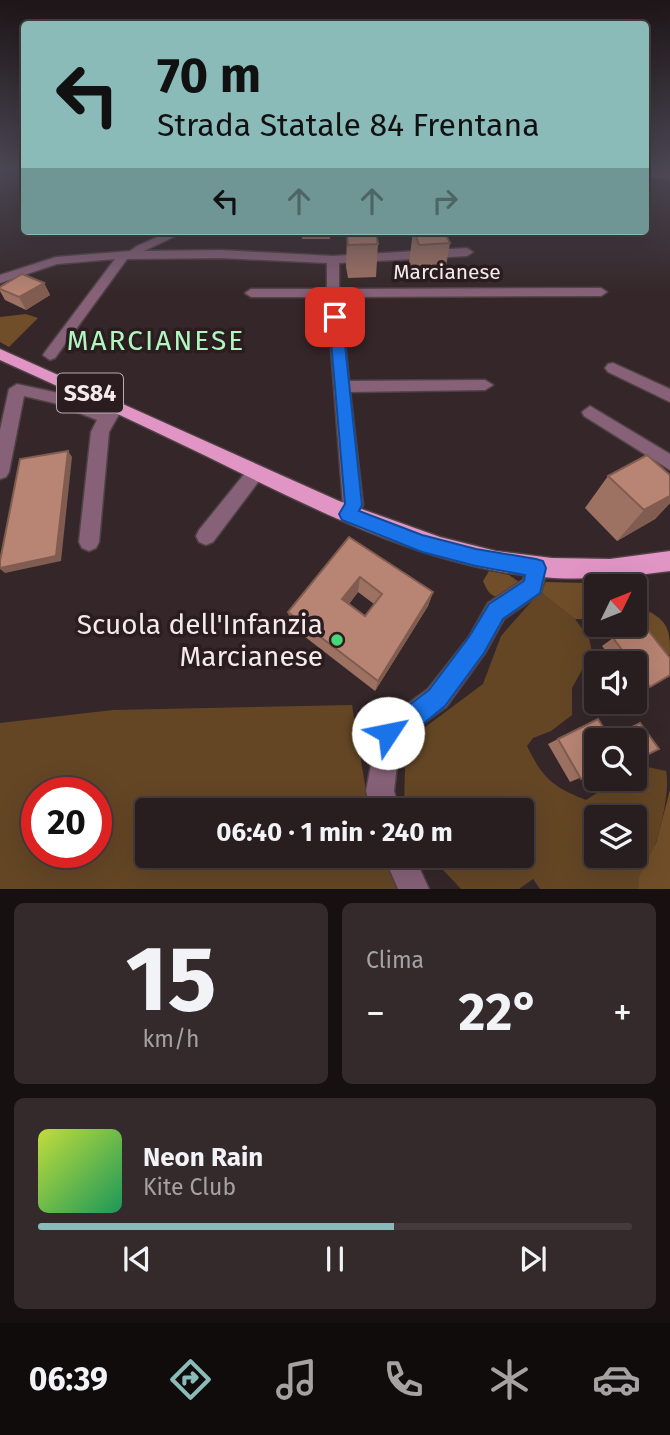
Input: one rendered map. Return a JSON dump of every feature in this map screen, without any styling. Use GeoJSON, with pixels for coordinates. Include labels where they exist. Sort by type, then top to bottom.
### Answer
{"type":"FeatureCollection","features":[{"type":"Feature","properties":{"kind":"main road","name":"SS84"},"geometry":{"type":"LineString","coordinates":[[0,354],[112,411],[348,514],[422,543],[476,557],[536,568],[600,569],[670,561]]}},
{"type":"Feature","properties":{"kind":"street"},"geometry":{"type":"LineString","coordinates":[[50,355],[129,255],[171,235]]}},
{"type":"Feature","properties":{"kind":"street"},"geometry":{"type":"LineString","coordinates":[[0,279],[56,261],[129,255],[221,254],[333,260],[467,252]]}},
{"type":"Feature","properties":{"kind":"street"},"geometry":{"type":"LineString","coordinates":[[333,260],[354,505],[348,514]]}},
{"type":"Feature","properties":{"kind":"street","name":"Marcianese"},"geometry":{"type":"LineString","coordinates":[[251,293],[601,292]]}},
{"type":"Feature","properties":{"kind":"street"},"geometry":{"type":"LineString","coordinates":[[613,368],[670,396]]}},
{"type":"Feature","properties":{"kind":"street"},"geometry":{"type":"LineString","coordinates":[[342,387],[485,385]]}},
{"type":"Feature","properties":{"kind":"street"},"geometry":{"type":"LineString","coordinates":[[0,472],[17,389],[112,411],[100,432],[89,542]]}},
{"type":"Feature","properties":{"kind":"street"},"geometry":{"type":"LineString","coordinates":[[590,412],[670,463]]}},
{"type":"Feature","properties":{"kind":"street"},"geometry":{"type":"LineString","coordinates":[[206,536],[256,472]]}},
{"type":"Feature","properties":{"kind":"street"},"geometry":{"type":"LineString","coordinates":[[382,798],[380,791],[388,733],[437,698],[477,645],[496,611],[533,586],[536,568]]}},
{"type":"Feature","properties":{"kind":"street"},"geometry":{"type":"LineString","coordinates":[[404,868],[414,889]]}},
{"type":"Feature","properties":{"kind":"shaded area"},"geometry":{"type":"Polygon","coordinates":[[[26,314],[38,318],[9,347],[0,342],[0,317],[26,314]]]}},
{"type":"Feature","properties":{"kind":"shaded area"},"geometry":{"type":"Polygon","coordinates":[[[489,571],[509,575],[519,582],[519,587],[501,598],[494,596],[483,581],[489,571]]]}},
{"type":"Feature","properties":{"kind":"shaded area"},"geometry":{"type":"Polygon","coordinates":[[[546,582],[584,583],[584,619],[575,619],[540,592],[546,582]]]}},
{"type":"Feature","properties":{"kind":"shaded area"},"geometry":{"type":"Polygon","coordinates":[[[540,592],[575,619],[584,631],[584,637],[589,638],[592,651],[584,651],[584,666],[572,688],[572,715],[551,731],[533,738],[527,746],[538,767],[550,781],[586,800],[600,791],[647,791],[647,767],[666,771],[666,796],[661,826],[647,863],[647,805],[584,805],[584,868],[645,868],[638,889],[540,889],[533,879],[519,889],[461,889],[441,868],[534,868],[534,798],[404,798],[405,767],[420,731],[483,684],[501,636],[540,592]]]}},
{"type":"Feature","properties":{"kind":"shaded area"},"geometry":{"type":"Polygon","coordinates":[[[650,612],[665,625],[669,635],[670,655],[640,637],[648,637],[650,612]]]}},
{"type":"Feature","properties":{"kind":"shaded area"},"geometry":{"type":"Polygon","coordinates":[[[352,705],[367,798],[135,798],[135,868],[394,868],[405,889],[0,889],[0,723],[113,710],[352,705]]]}},
{"type":"Feature","properties":{"kind":"shaded area"},"geometry":{"type":"Polygon","coordinates":[[[670,790],[670,889],[638,889],[639,877],[644,868],[647,868],[647,861],[656,843],[670,790]]]}},
{"type":"Feature","properties":{"kind":"building"},"geometry":{"type":"Polygon","coordinates":[[[347,235],[376,235],[378,244],[348,245],[347,235]]]}},
{"type":"Feature","properties":{"kind":"building"},"geometry":{"type":"Polygon","coordinates":[[[415,235],[446,235],[450,243],[419,245],[415,235]]]}},
{"type":"Feature","properties":{"kind":"building"},"geometry":{"type":"Polygon","coordinates":[[[22,274],[44,283],[19,297],[0,289],[0,287],[22,274]]]}},
{"type":"Feature","properties":{"kind":"building"},"geometry":{"type":"Polygon","coordinates":[[[68,451],[56,556],[0,568],[20,459],[68,451]]]}},
{"type":"Feature","properties":{"kind":"building"},"geometry":{"type":"Polygon","coordinates":[[[647,455],[670,475],[670,496],[644,510],[608,476],[647,455]]]}},
{"type":"Feature","properties":{"kind":"building"},"geometry":{"type":"Polygon","coordinates":[[[349,537],[433,592],[378,681],[288,612],[349,537]],[[360,577],[342,599],[365,616],[382,594],[360,577]]]}},
{"type":"Feature","properties":{"kind":"building"},"geometry":{"type":"Polygon","coordinates":[[[648,630],[670,658],[670,675],[650,687],[647,683],[647,651],[623,651],[613,638],[648,637],[648,630]]]}},
{"type":"Feature","properties":{"kind":"building"},"geometry":{"type":"Polygon","coordinates":[[[598,719],[604,728],[584,728],[584,777],[581,779],[558,739],[598,719]]]}},
{"type":"Feature","properties":{"kind":"building"},"geometry":{"type":"Polygon","coordinates":[[[640,723],[644,728],[630,728],[640,723]]]}},
{"type":"Feature","properties":{"kind":"building"},"geometry":{"type":"Polygon","coordinates":[[[647,733],[659,749],[647,755],[647,733]]]}},
{"type":"Feature","properties":{"kind":"place","name":"Scuola dell'Infanzia Marcianese"},"geometry":{"type":"Point","coordinates":[337,640]}},
{"type":"Feature","properties":{"kind":"district","name":"MARCIANESE"},"geometry":{"type":"Point","coordinates":[156,340]}},
{"type":"Feature","properties":{"kind":"route"},"geometry":{"type":"LineString","coordinates":[[335,317],[354,505],[348,514],[422,543],[476,557],[536,568],[533,586],[496,611],[477,645],[437,698],[388,733]]}}]}
